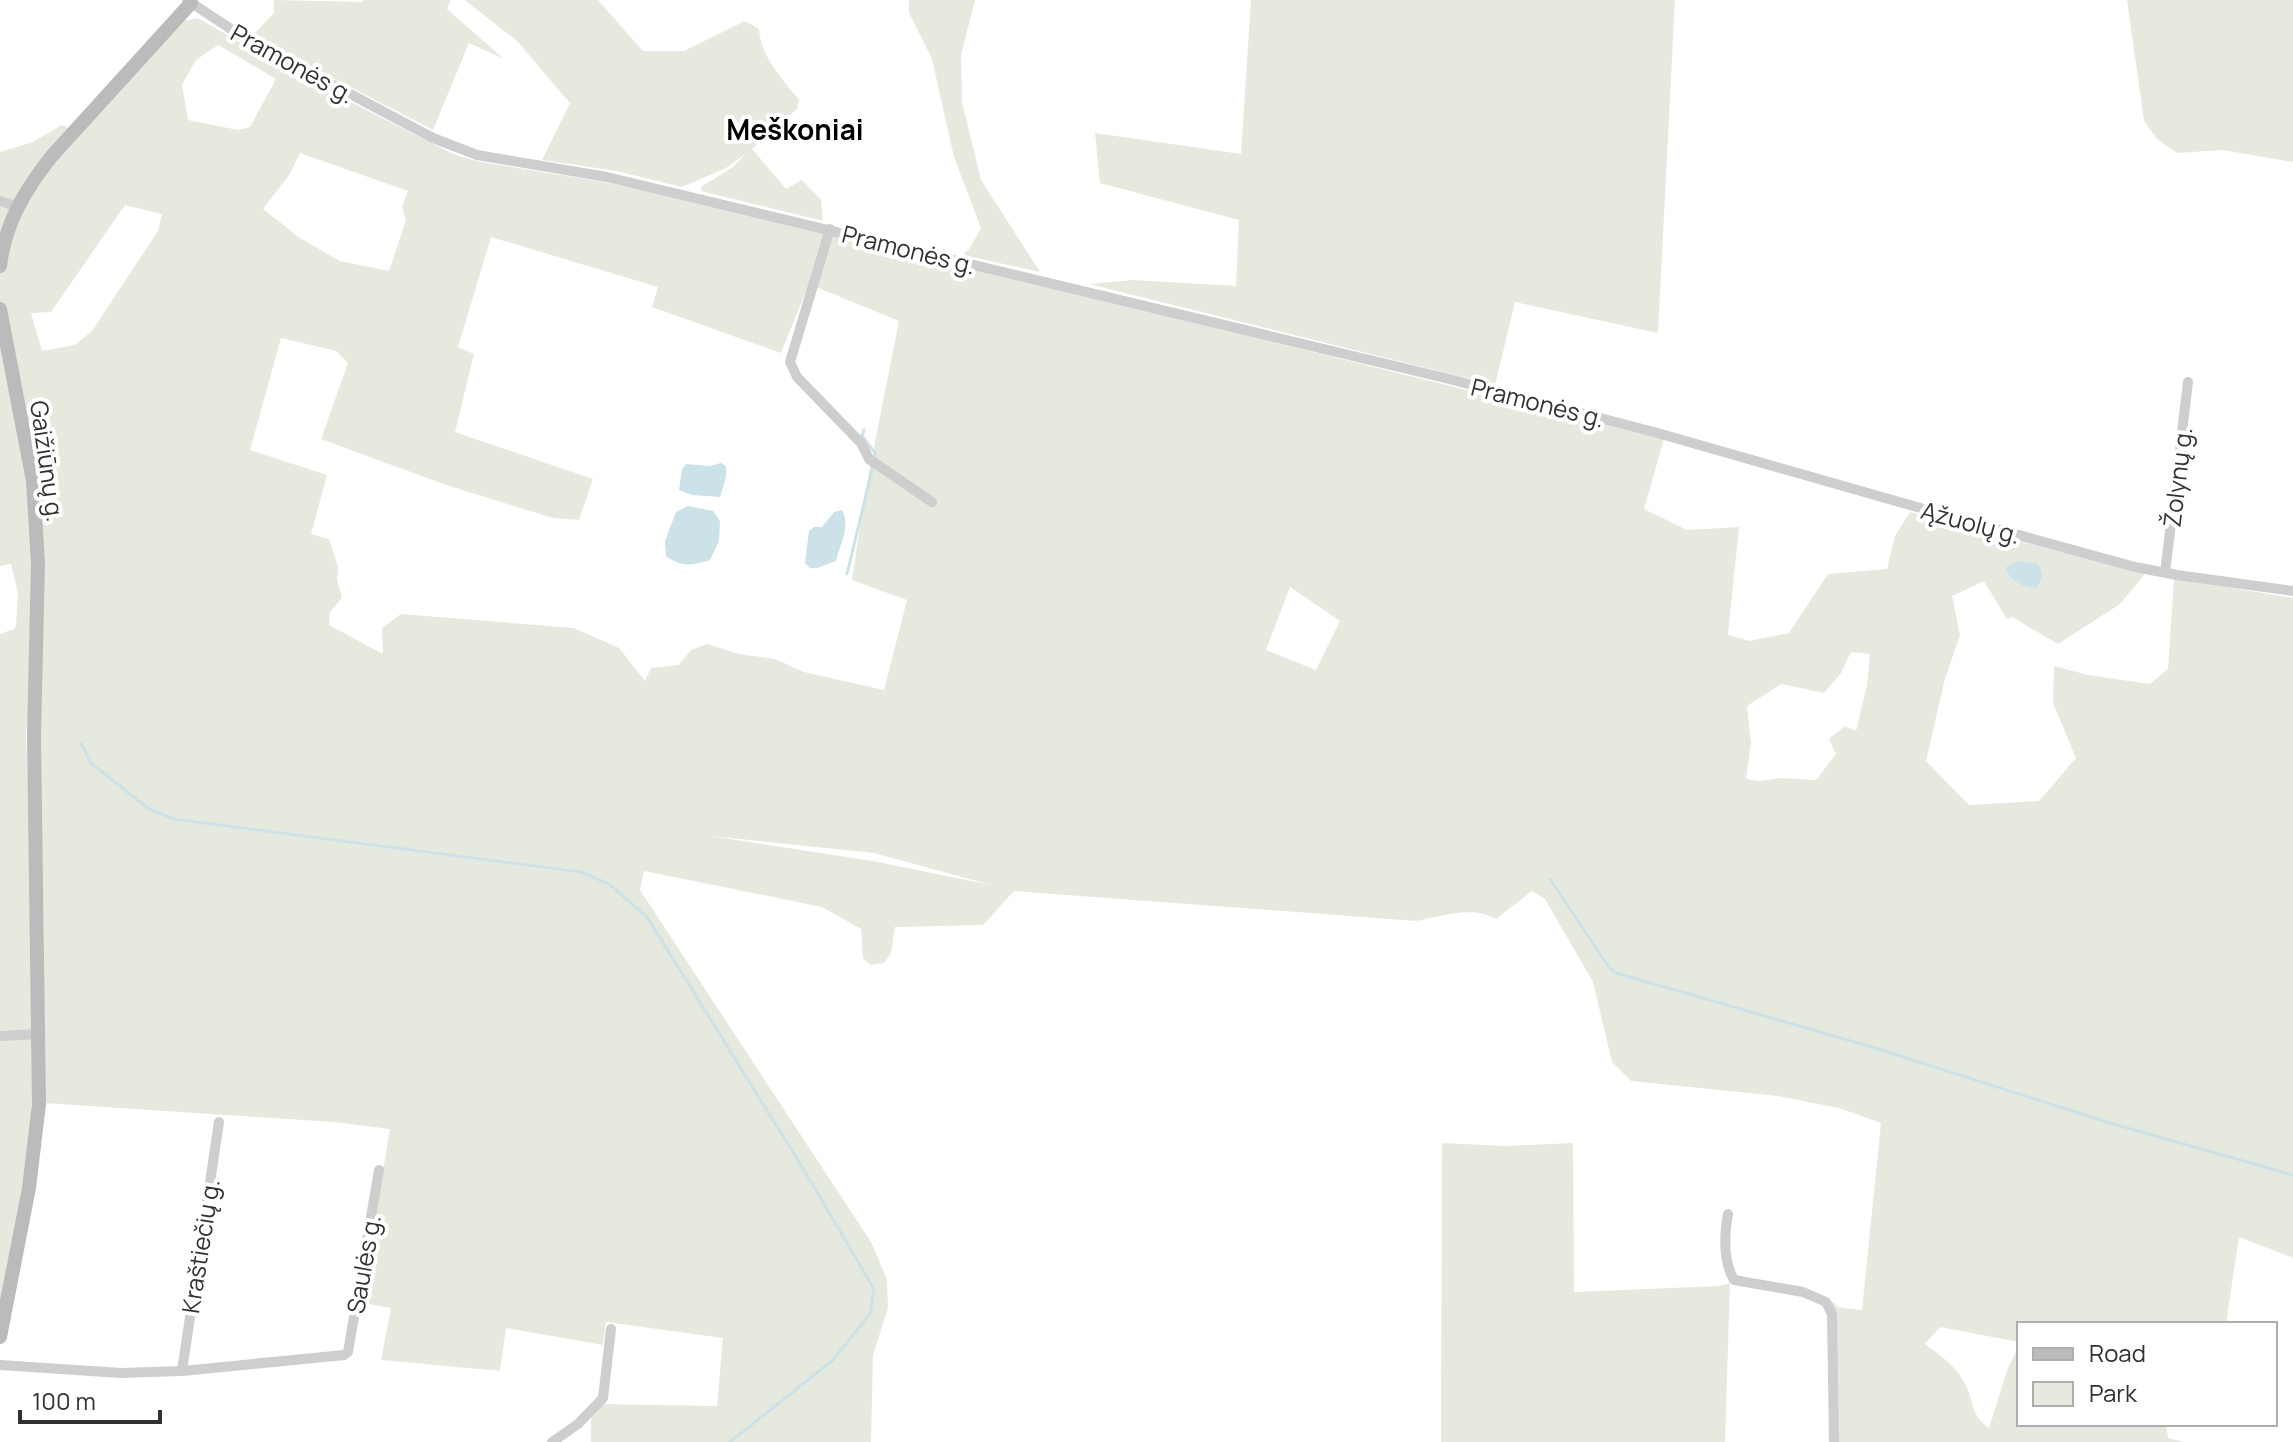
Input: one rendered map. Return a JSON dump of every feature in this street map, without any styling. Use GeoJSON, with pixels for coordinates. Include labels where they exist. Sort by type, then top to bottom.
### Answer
{"type":"FeatureCollection","features":[{"type":"Feature","properties":{"kind":"main road"},"geometry":{"type":"LineString","coordinates":[[0,266],[6,235],[34,180],[190,1]]}},
{"type":"Feature","properties":{"kind":"main road","name":"Gaižiūnų g."},"geometry":{"type":"LineString","coordinates":[[0,309],[33,481],[38,563],[34,735],[39,1034],[39,1104],[29,1188],[0,1337]]}},
{"type":"Feature","properties":{"kind":"street","name":"Pramonės g."},"geometry":{"type":"LineString","coordinates":[[190,1],[243,37],[387,115],[477,155],[607,177],[830,229],[1429,374],[1654,432]]}},
{"type":"Feature","properties":{"kind":"street"},"geometry":{"type":"LineString","coordinates":[[0,201],[18,207]]}},
{"type":"Feature","properties":{"kind":"street"},"geometry":{"type":"LineString","coordinates":[[830,229],[790,362],[797,377],[861,443],[869,459],[932,502]]}},
{"type":"Feature","properties":{"kind":"street","name":"Žolynų g."},"geometry":{"type":"LineString","coordinates":[[2165,573],[2188,382]]}},
{"type":"Feature","properties":{"kind":"street","name":"Ąžuolų g."},"geometry":{"type":"LineString","coordinates":[[1654,432],[2135,567],[2293,591]]}},
{"type":"Feature","properties":{"kind":"street"},"geometry":{"type":"LineString","coordinates":[[0,1036],[39,1034]]}},
{"type":"Feature","properties":{"kind":"street","name":"Kraštiečių g."},"geometry":{"type":"LineString","coordinates":[[182,1371],[219,1122]]}},
{"type":"Feature","properties":{"kind":"street","name":"Saulės g."},"geometry":{"type":"LineString","coordinates":[[182,1371],[344,1355],[348,1352],[379,1170]]}},
{"type":"Feature","properties":{"kind":"street"},"geometry":{"type":"LineString","coordinates":[[1728,1214],[1725,1231],[1727,1269],[1734,1280],[1803,1292],[1826,1302],[1832,1314],[1834,1442]]}},
{"type":"Feature","properties":{"kind":"street"},"geometry":{"type":"LineString","coordinates":[[552,1442],[578,1424],[603,1398],[611,1329]]}},
{"type":"Feature","properties":{"kind":"street"},"geometry":{"type":"LineString","coordinates":[[0,1365],[121,1373],[182,1371]]}},
{"type":"Feature","properties":{"kind":"green space"},"geometry":{"type":"Polygon","coordinates":[[[274,0],[451,0],[447,9],[504,59],[469,43],[433,130],[252,36],[274,13],[274,0]]]}},
{"type":"Feature","properties":{"kind":"green space"},"geometry":{"type":"Polygon","coordinates":[[[465,0],[598,0],[643,51],[684,51],[745,21],[759,29],[768,58],[799,100],[797,109],[752,149],[786,189],[802,180],[821,200],[823,221],[701,191],[701,187],[733,167],[745,154],[726,168],[682,187],[617,171],[542,160],[570,103],[518,42],[465,0]]]}},
{"type":"Feature","properties":{"kind":"green space"},"geometry":{"type":"Polygon","coordinates":[[[909,0],[975,0],[961,55],[962,102],[981,180],[1040,272],[963,255],[981,228],[954,157],[932,59],[909,13],[909,0]]]}},
{"type":"Feature","properties":{"kind":"green space"},"geometry":{"type":"Polygon","coordinates":[[[1251,0],[1675,0],[1658,333],[1515,302],[1495,385],[1089,284],[1133,280],[1236,286],[1239,220],[1100,183],[1095,133],[1241,154],[1251,0]]]}},
{"type":"Feature","properties":{"kind":"green space"},"geometry":{"type":"Polygon","coordinates":[[[2127,0],[2293,0],[2293,162],[2223,150],[2177,153],[2157,139],[2144,121],[2127,0]]]}},
{"type":"Feature","properties":{"kind":"green space"},"geometry":{"type":"Polygon","coordinates":[[[198,18],[282,67],[453,154],[480,162],[660,194],[1664,439],[1644,509],[1687,530],[1739,527],[1728,635],[1749,641],[1789,633],[1828,574],[1887,569],[1895,536],[1910,512],[2145,574],[2120,604],[2058,644],[2012,617],[2007,619],[1984,581],[1952,596],[1960,635],[1945,679],[1926,761],[1969,805],[2039,801],[2076,758],[2053,703],[2054,666],[2088,675],[2150,684],[2168,669],[2174,578],[2293,598],[2293,1258],[2239,1237],[2226,1322],[2017,1322],[2017,1342],[1940,1327],[1925,1344],[1957,1372],[1976,1413],[1989,1428],[2017,1350],[2017,1426],[2166,1426],[2168,1438],[2183,1442],[1833,1442],[1832,1314],[1826,1302],[1862,1310],[1881,1123],[1839,1108],[1778,1096],[1631,1081],[1612,1062],[1593,982],[1545,899],[1532,891],[1496,919],[1467,912],[1416,921],[1014,891],[983,925],[895,927],[891,953],[884,963],[871,965],[863,958],[861,929],[822,907],[644,871],[640,890],[871,1242],[887,1279],[888,1308],[873,1355],[871,1442],[591,1442],[591,1414],[601,1404],[717,1406],[723,1338],[606,1322],[603,1345],[506,1328],[500,1371],[381,1360],[391,1308],[361,1303],[390,1129],[334,1122],[43,1103],[44,930],[39,739],[28,713],[26,732],[33,928],[32,1101],[26,1177],[0,1311],[0,634],[14,629],[16,625],[18,593],[11,564],[0,566],[0,152],[33,142],[62,125],[69,128],[58,160],[183,21],[198,18]],[[218,45],[196,60],[182,85],[188,120],[238,130],[250,127],[276,79],[218,45]],[[300,153],[289,175],[263,209],[300,238],[340,261],[389,271],[406,220],[402,207],[408,191],[300,153]],[[125,205],[51,312],[31,313],[42,351],[75,345],[92,331],[158,231],[162,214],[125,205]],[[491,237],[458,347],[474,354],[455,432],[593,479],[579,520],[553,518],[446,485],[321,439],[348,363],[336,351],[281,338],[250,450],[327,475],[311,534],[329,539],[338,567],[337,580],[342,598],[330,612],[329,625],[383,654],[382,628],[401,614],[574,628],[619,648],[645,681],[651,668],[679,665],[691,650],[707,644],[739,654],[775,659],[804,672],[884,690],[907,600],[852,580],[865,492],[899,321],[809,284],[781,353],[652,307],[658,287],[491,237]],[[1290,587],[1266,650],[1316,670],[1340,621],[1290,587]],[[1851,652],[1841,673],[1824,693],[1781,684],[1747,706],[1751,744],[1746,779],[1816,780],[1836,754],[1829,739],[1845,726],[1856,731],[1867,685],[1870,654],[1851,652]],[[710,836],[873,861],[991,885],[874,853],[710,836]]]}},
{"type":"Feature","properties":{"kind":"green space"},"geometry":{"type":"Polygon","coordinates":[[[1442,1143],[1506,1146],[1573,1143],[1574,1292],[1730,1283],[1725,1442],[1441,1442],[1442,1143]]]}},
{"type":"Feature","properties":{"kind":"water"},"geometry":{"type":"Polygon","coordinates":[[[721,463],[726,466],[726,477],[720,497],[692,495],[679,490],[682,469],[686,464],[710,466],[721,463]]]}},
{"type":"Feature","properties":{"kind":"water"},"geometry":{"type":"Polygon","coordinates":[[[688,506],[713,511],[720,521],[719,541],[710,560],[682,564],[666,556],[665,541],[676,512],[688,506]]]}},
{"type":"Feature","properties":{"kind":"water"},"geometry":{"type":"Polygon","coordinates":[[[842,510],[845,529],[836,561],[810,568],[805,563],[809,531],[822,527],[834,512],[842,510]]]}},
{"type":"Feature","properties":{"kind":"water"},"geometry":{"type":"Polygon","coordinates":[[[2019,561],[2038,564],[2042,577],[2036,588],[2019,584],[2006,571],[2007,566],[2019,561]]]}},
{"type":"Feature","properties":{"kind":"waterway"},"geometry":{"type":"LineString","coordinates":[[864,430],[862,436],[875,453],[875,459]]}},
{"type":"Feature","properties":{"kind":"waterway"},"geometry":{"type":"LineString","coordinates":[[847,574],[873,466]]}},
{"type":"Feature","properties":{"kind":"waterway"},"geometry":{"type":"LineString","coordinates":[[81,743],[91,763],[149,809],[174,819],[581,872],[609,884],[647,917],[874,1289],[870,1314],[833,1360],[730,1442]]}},
{"type":"Feature","properties":{"kind":"waterway"},"geometry":{"type":"LineString","coordinates":[[1550,879],[1608,966],[1616,973],[1872,1047],[2110,1123],[2293,1175]]}},
{"type":"Feature","properties":{"kind":"district","name":"Meškoniai"},"geometry":{"type":"Point","coordinates":[795,129]}}]}
